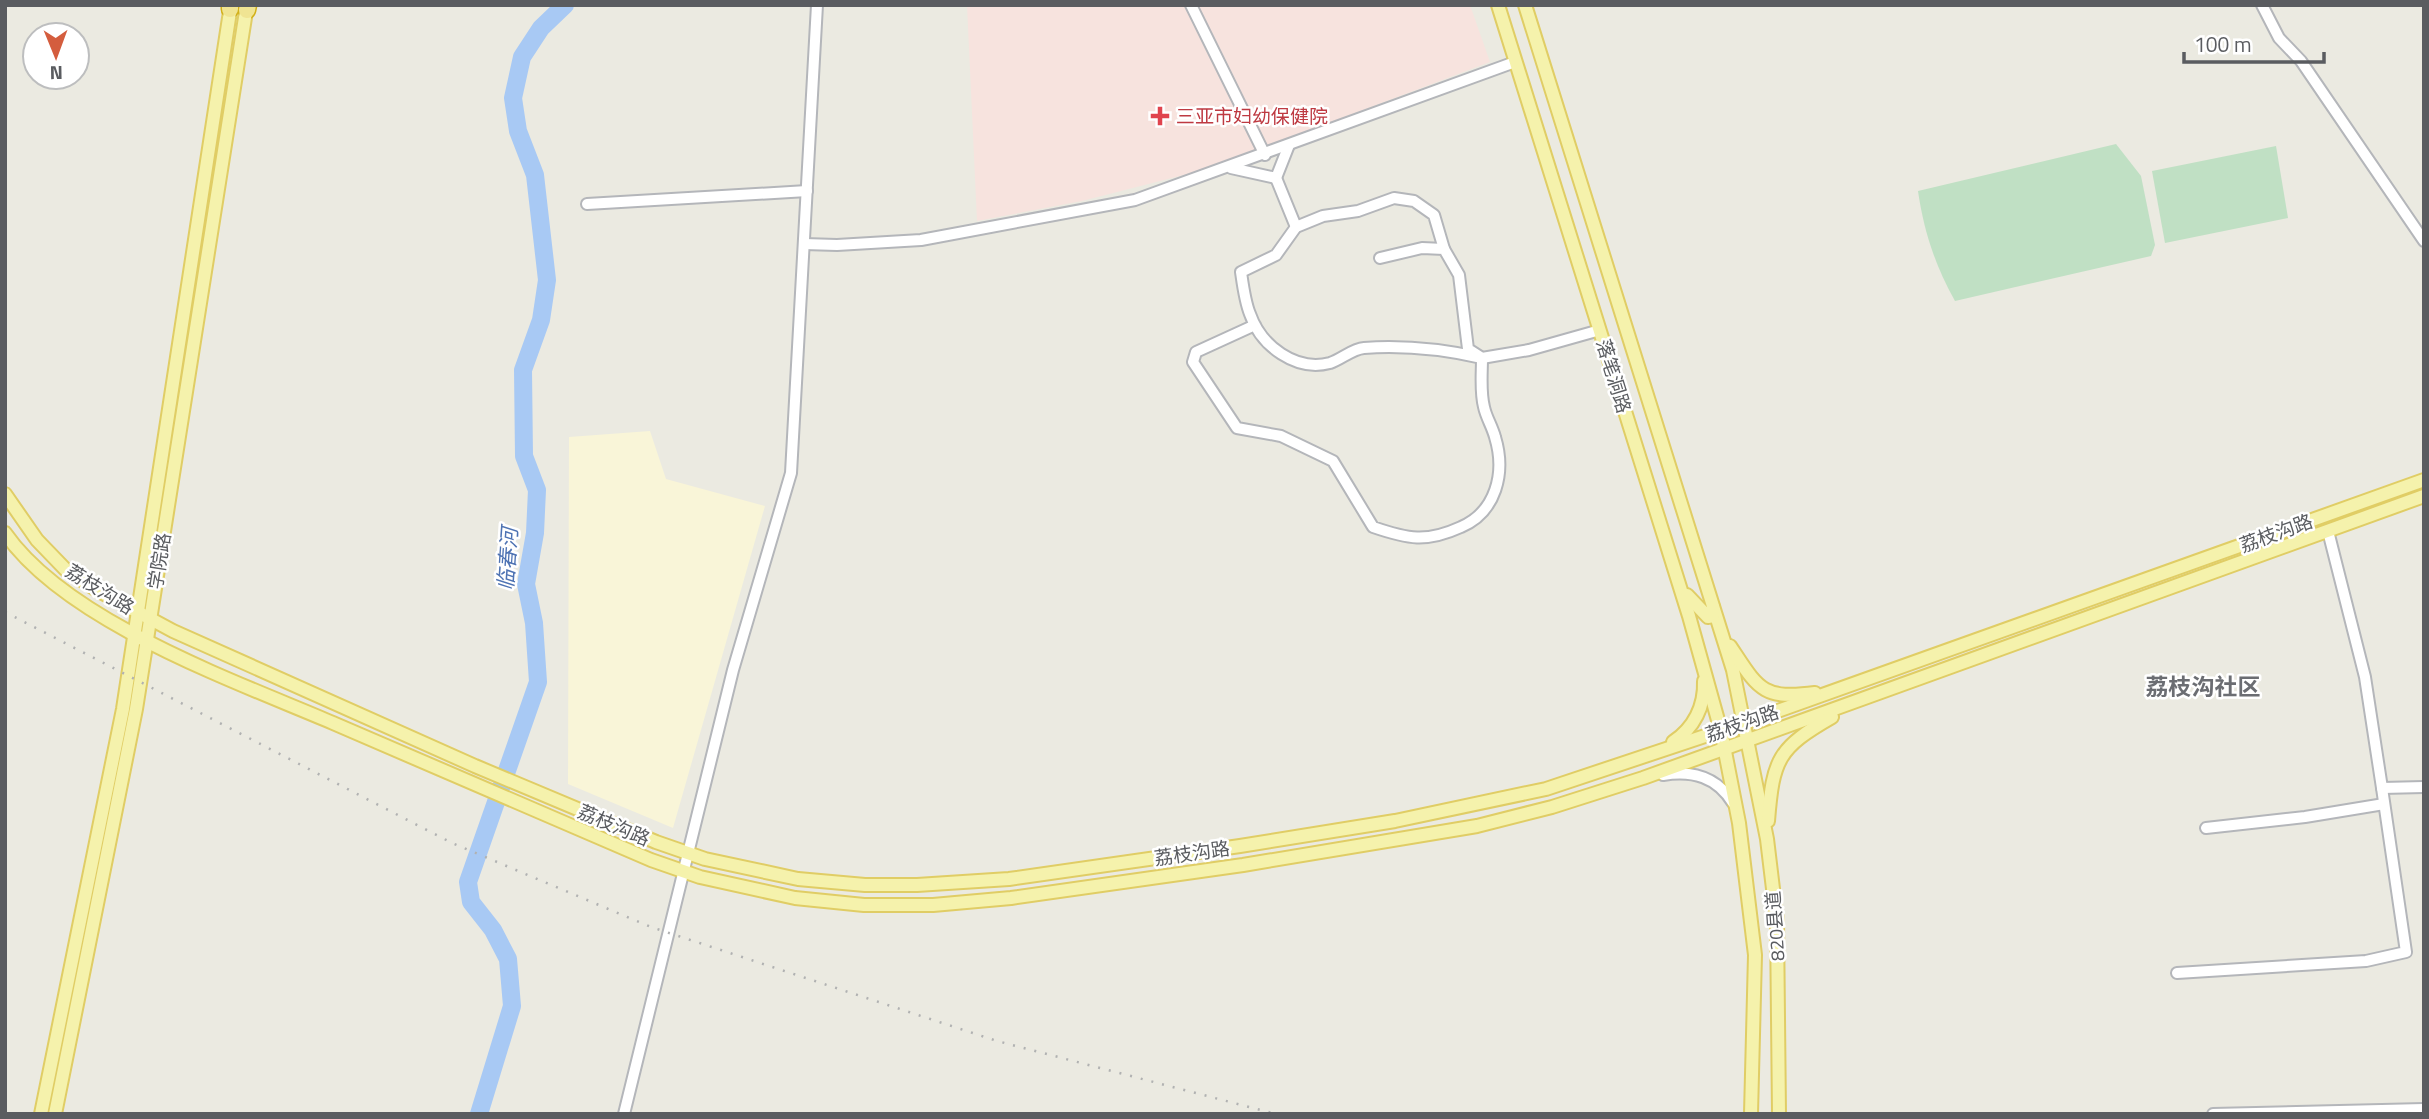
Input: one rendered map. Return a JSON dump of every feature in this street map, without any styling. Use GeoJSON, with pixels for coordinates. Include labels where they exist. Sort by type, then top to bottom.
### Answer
{"type":"FeatureCollection","features":[{"type":"Feature","properties":{"kind":"main road","name":"落笔洞路"},"geometry":{"type":"LineString","coordinates":[[1498,5],[1677,576],[1725,749]]}},
{"type":"Feature","properties":{"kind":"main road","name":"落笔洞路"},"geometry":{"type":"LineString","coordinates":[[1525,5],[1721,633],[1749,740]]}},
{"type":"Feature","properties":{"kind":"main road","name":"学院路"},"geometry":{"type":"LineString","coordinates":[[41,1114],[123,709],[230,6]]}},
{"type":"Feature","properties":{"kind":"main road","name":"学院路"},"geometry":{"type":"LineString","coordinates":[[55,1114],[147,641],[247,7]]}},
{"type":"Feature","properties":{"kind":"main road","name":"荔枝沟路"},"geometry":{"type":"LineString","coordinates":[[5,494],[37,540],[65,569],[137,613],[540,794],[687,853],[771,874],[865,885],[932,885],[1009,879],[1252,844],[1473,807],[1546,789],[1744,723],[2424,480]]}},
{"type":"Feature","properties":{"kind":"main road","name":"荔枝沟路"},"geometry":{"type":"LineString","coordinates":[[5,533],[21,556],[54,584],[147,641],[533,810],[684,872],[795,898],[864,905],[933,905],[1011,898],[1437,833],[1552,807],[1725,749],[2424,496]]}},
{"type":"Feature","properties":{"kind":"main road"},"geometry":{"type":"LineString","coordinates":[[1677,576],[1704,615],[1713,615],[1713,607]]}},
{"type":"Feature","properties":{"kind":"main road"},"geometry":{"type":"LineString","coordinates":[[1721,633],[1761,688],[1779,697],[1843,688]]}},
{"type":"Feature","properties":{"kind":"main road"},"geometry":{"type":"LineString","coordinates":[[1658,752],[1683,736],[1701,710],[1704,685],[1701,657]]}},
{"type":"Feature","properties":{"kind":"main road"},"geometry":{"type":"LineString","coordinates":[[1767,839],[1774,774],[1783,751],[1802,734],[1849,704]]}},
{"type":"Feature","properties":{"kind":"main road","name":"820县道"},"geometry":{"type":"LineString","coordinates":[[1749,740],[1767,839],[1777,922],[1779,1114]]}},
{"type":"Feature","properties":{"kind":"main road","name":"820县道"},"geometry":{"type":"LineString","coordinates":[[1725,749],[1736,808],[1755,955],[1751,1114]]}},
{"type":"Feature","properties":{"kind":"street"},"geometry":{"type":"LineString","coordinates":[[624,1114],[733,670],[790,473],[817,5]]}},
{"type":"Feature","properties":{"kind":"street"},"geometry":{"type":"LineString","coordinates":[[1191,5],[1265,155]]}},
{"type":"Feature","properties":{"kind":"street"},"geometry":{"type":"LineString","coordinates":[[2262,5],[2279,38],[2301,61],[2424,241]]}},
{"type":"Feature","properties":{"kind":"street"},"geometry":{"type":"LineString","coordinates":[[804,244],[837,245],[920,240],[1135,201],[1516,62]]}},
{"type":"Feature","properties":{"kind":"street"},"geometry":{"type":"LineString","coordinates":[[1289,145],[1276,178],[1296,227]]}},
{"type":"Feature","properties":{"kind":"street"},"geometry":{"type":"LineString","coordinates":[[1231,167],[1276,178]]}},
{"type":"Feature","properties":{"kind":"street"},"geometry":{"type":"LineString","coordinates":[[587,204],[807,191]]}},
{"type":"Feature","properties":{"kind":"street"},"geometry":{"type":"LineString","coordinates":[[1482,358],[1468,349],[1459,275],[1444,249],[1434,215],[1414,201],[1394,198],[1359,211],[1323,216],[1296,227],[1276,255],[1241,272],[1250,314],[1255,324],[1286,358],[1306,365],[1330,363],[1360,348],[1406,346],[1439,349],[1482,358],[1529,350],[1600,330]]}},
{"type":"Feature","properties":{"kind":"street"},"geometry":{"type":"LineString","coordinates":[[1380,258],[1422,248],[1444,249]]}},
{"type":"Feature","properties":{"kind":"street"},"geometry":{"type":"LineString","coordinates":[[1255,324],[1196,352],[1193,362],[1237,428],[1282,436],[1333,461],[1373,527],[1409,539],[1441,537],[1474,522],[1491,504],[1498,478],[1496,439],[1483,405],[1482,358]]}},
{"type":"Feature","properties":{"kind":"street"},"geometry":{"type":"LineString","coordinates":[[2177,973],[2366,961],[2406,952],[2365,677],[2328,531]]}},
{"type":"Feature","properties":{"kind":"street"},"geometry":{"type":"LineString","coordinates":[[1643,778],[1675,773],[1703,776],[1723,786],[1736,808]]}},
{"type":"Feature","properties":{"kind":"street"},"geometry":{"type":"LineString","coordinates":[[2382,788],[2424,787]]}},
{"type":"Feature","properties":{"kind":"street"},"geometry":{"type":"LineString","coordinates":[[2206,828],[2384,804]]}},
{"type":"Feature","properties":{"kind":"street"},"geometry":{"type":"LineString","coordinates":[[2214,1114],[2424,1109]]}},
{"type":"Feature","properties":{"kind":"shaded area","name":"三亚市妇幼保健院"},"geometry":{"type":"Polygon","coordinates":[[[967,5],[1470,5],[1490,62],[1207,169],[1082,201],[977,221],[967,5]]]}},
{"type":"Feature","properties":{"kind":"shaded area"},"geometry":{"type":"Polygon","coordinates":[[[650,431],[666,479],[765,506],[673,828],[568,784],[569,437],[650,431]]]}},
{"type":"Feature","properties":{"kind":"green space"},"geometry":{"type":"Polygon","coordinates":[[[2116,144],[2141,176],[2155,245],[2151,256],[1955,301],[1931,248],[1918,191],[2116,144]]]}},
{"type":"Feature","properties":{"kind":"green space"},"geometry":{"type":"Polygon","coordinates":[[[2276,146],[2288,218],[2165,243],[2152,171],[2276,146]]]}},
{"type":"Feature","properties":{"kind":"waterway","name":"临春河"},"geometry":{"type":"LineString","coordinates":[[479,1114],[512,1006],[508,959],[493,930],[471,902],[468,882],[538,682],[534,623],[526,584],[535,533],[537,490],[524,456],[523,370],[541,320],[547,280],[535,175],[518,131],[513,98],[522,57],[541,28],[565,5]]}},
{"type":"Feature","properties":{"kind":"railway"},"geometry":{"type":"LineString","coordinates":[[5,612],[452,843],[651,927],[997,1041],[1276,1114]]}},
{"type":"Feature","properties":{"kind":"place","name":"三亚市妇幼保健院"},"geometry":{"type":"Point","coordinates":[1160,116]}},
{"type":"Feature","properties":{"kind":"district","name":"荔枝沟社区"},"geometry":{"type":"Point","coordinates":[2203,687]}}]}
